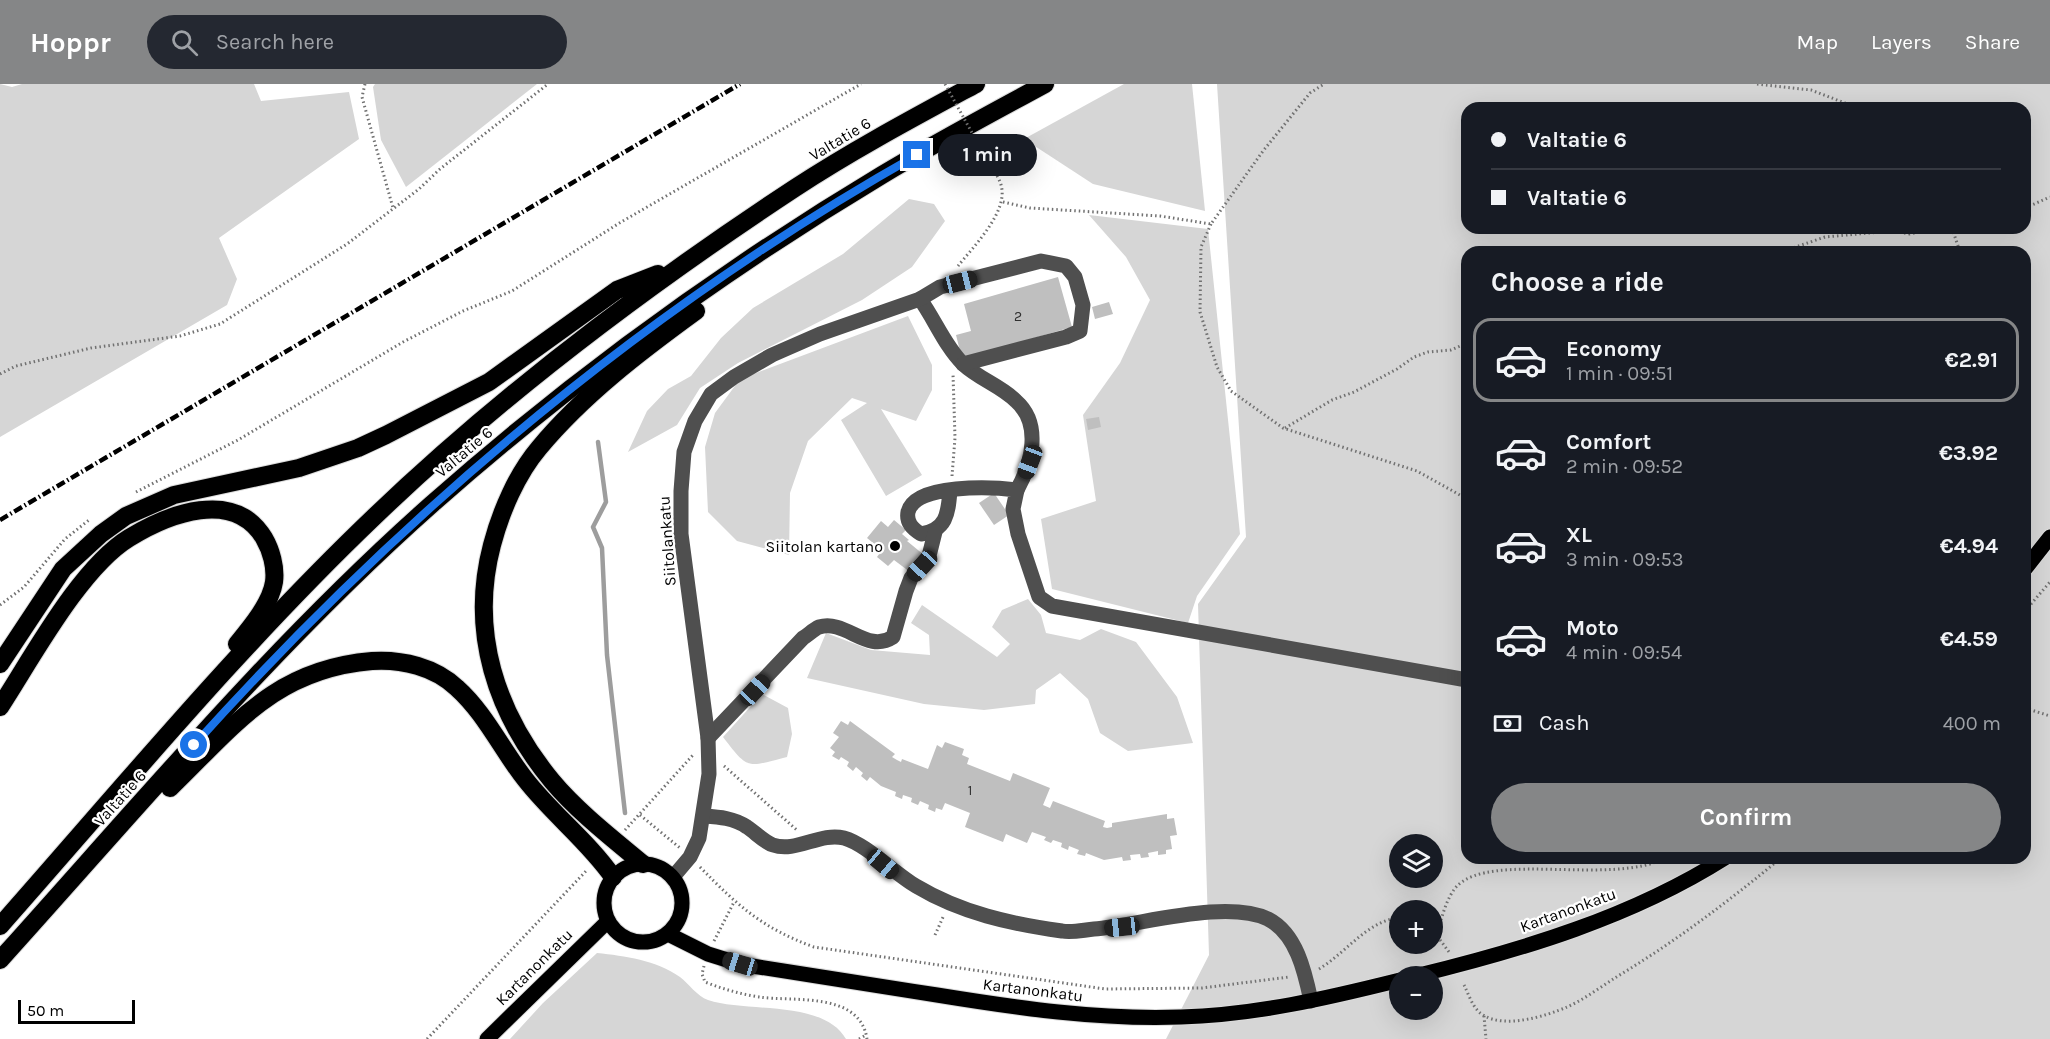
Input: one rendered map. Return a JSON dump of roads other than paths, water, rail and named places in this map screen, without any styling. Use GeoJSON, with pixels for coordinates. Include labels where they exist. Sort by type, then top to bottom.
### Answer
{"type":"FeatureCollection","features":[{"type":"Feature","properties":{"kind":"highway","name":"Valtatie 6"},"geometry":{"type":"LineString","coordinates":[[0,926],[316,574],[374,517],[513,392],[619,309],[797,186],[976,84]]}},
{"type":"Feature","properties":{"kind":"highway","name":"Valtatie 6"},"geometry":{"type":"LineString","coordinates":[[0,960],[239,694],[332,598],[475,467],[614,354],[746,261],[882,175],[1045,84]]}},
{"type":"Feature","properties":{"kind":"highway"},"geometry":{"type":"LineString","coordinates":[[643,864],[615,841],[553,782],[519,735],[495,683],[486,648],[483,612],[485,570],[497,526],[512,491],[538,449],[579,405],[664,334],[882,175]]}},
{"type":"Feature","properties":{"kind":"highway"},"geometry":{"type":"LineString","coordinates":[[0,664],[63,569],[101,534],[126,516],[174,495],[299,468],[358,448],[489,382],[617,290],[690,260]]}},
{"type":"Feature","properties":{"kind":"highway"},"geometry":{"type":"LineString","coordinates":[[0,707],[89,575],[107,555],[128,538],[175,516],[194,511],[224,510],[241,515],[252,524],[267,544],[274,563],[274,581],[270,596],[246,634],[113,798]]}},
{"type":"Feature","properties":{"kind":"highway"},"geometry":{"type":"LineString","coordinates":[[59,896],[247,711],[281,687],[313,672],[344,664],[371,662],[404,662],[431,671],[456,687],[526,780],[599,857],[613,878]]}},
{"type":"Feature","properties":{"kind":"main road"},"geometry":{"type":"LineString","coordinates":[[2031,561],[2050,537]]}},
{"type":"Feature","properties":{"kind":"main road"},"geometry":{"type":"LineString","coordinates":[[643,864],[664,869],[673,876],[681,890],[683,906],[678,921],[668,934],[656,941],[635,941],[616,932],[608,921],[604,898],[613,878],[626,867],[643,864]]}},
{"type":"Feature","properties":{"kind":"main road","name":"Kartanonkatu"},"geometry":{"type":"LineString","coordinates":[[1443,969],[1594,922],[1653,897],[1697,876],[1716,864]]}},
{"type":"Feature","properties":{"kind":"main road","name":"Kartanonkatu"},"geometry":{"type":"LineString","coordinates":[[487,1039],[608,921]]}},
{"type":"Feature","properties":{"kind":"main road","name":"Kartanonkatu"},"geometry":{"type":"LineString","coordinates":[[668,934],[708,954],[740,964],[1040,1010],[1116,1017],[1182,1017],[1248,1011],[1311,1001],[1389,983]]}},
{"type":"Feature","properties":{"kind":"street","name":"Siitolankatu"},"geometry":{"type":"LineString","coordinates":[[673,876],[690,857],[699,838],[709,774],[709,746],[681,534],[684,452],[695,421],[711,394],[734,377],[772,355],[839,327],[920,299],[940,287],[1041,261],[1066,266],[1075,277],[1083,305],[1080,331],[1066,337],[963,364]]}},
{"type":"Feature","properties":{"kind":"street"},"geometry":{"type":"LineString","coordinates":[[920,299],[938,325],[952,352],[973,373],[1017,401],[1029,418],[1032,435],[1030,462],[1017,490],[1013,509],[1018,534],[1039,597],[1052,606],[1461,679]]}},
{"type":"Feature","properties":{"kind":"street"},"geometry":{"type":"LineString","coordinates":[[934,532],[921,534],[912,528],[907,516],[910,505],[919,497],[933,492],[996,487],[1017,490]]}},
{"type":"Feature","properties":{"kind":"street"},"geometry":{"type":"LineString","coordinates":[[709,746],[803,638],[818,627],[834,626],[871,642],[885,643],[893,637],[911,578],[928,556],[934,532],[942,524],[948,509],[950,491]]}},
{"type":"Feature","properties":{"kind":"street"},"geometry":{"type":"LineString","coordinates":[[704,816],[726,818],[745,826],[772,845],[786,847],[827,837],[845,838],[873,855],[894,873],[949,903],[1008,923],[1066,932],[1122,927],[1214,912],[1242,911],[1269,920],[1288,936],[1305,974],[1311,1001]]}},
{"type":"Feature","properties":{"kind":"waterway"},"geometry":{"type":"LineString","coordinates":[[598,442],[606,502],[593,527],[602,548],[607,655],[625,813]]}},
{"type":"Feature","properties":{"kind":"railway"},"geometry":{"type":"LineString","coordinates":[[0,520],[740,84]]}},
{"type":"Feature","properties":{"kind":"place","name":"Siitolan kartano"},"geometry":{"type":"Point","coordinates":[895,546]}}]}
